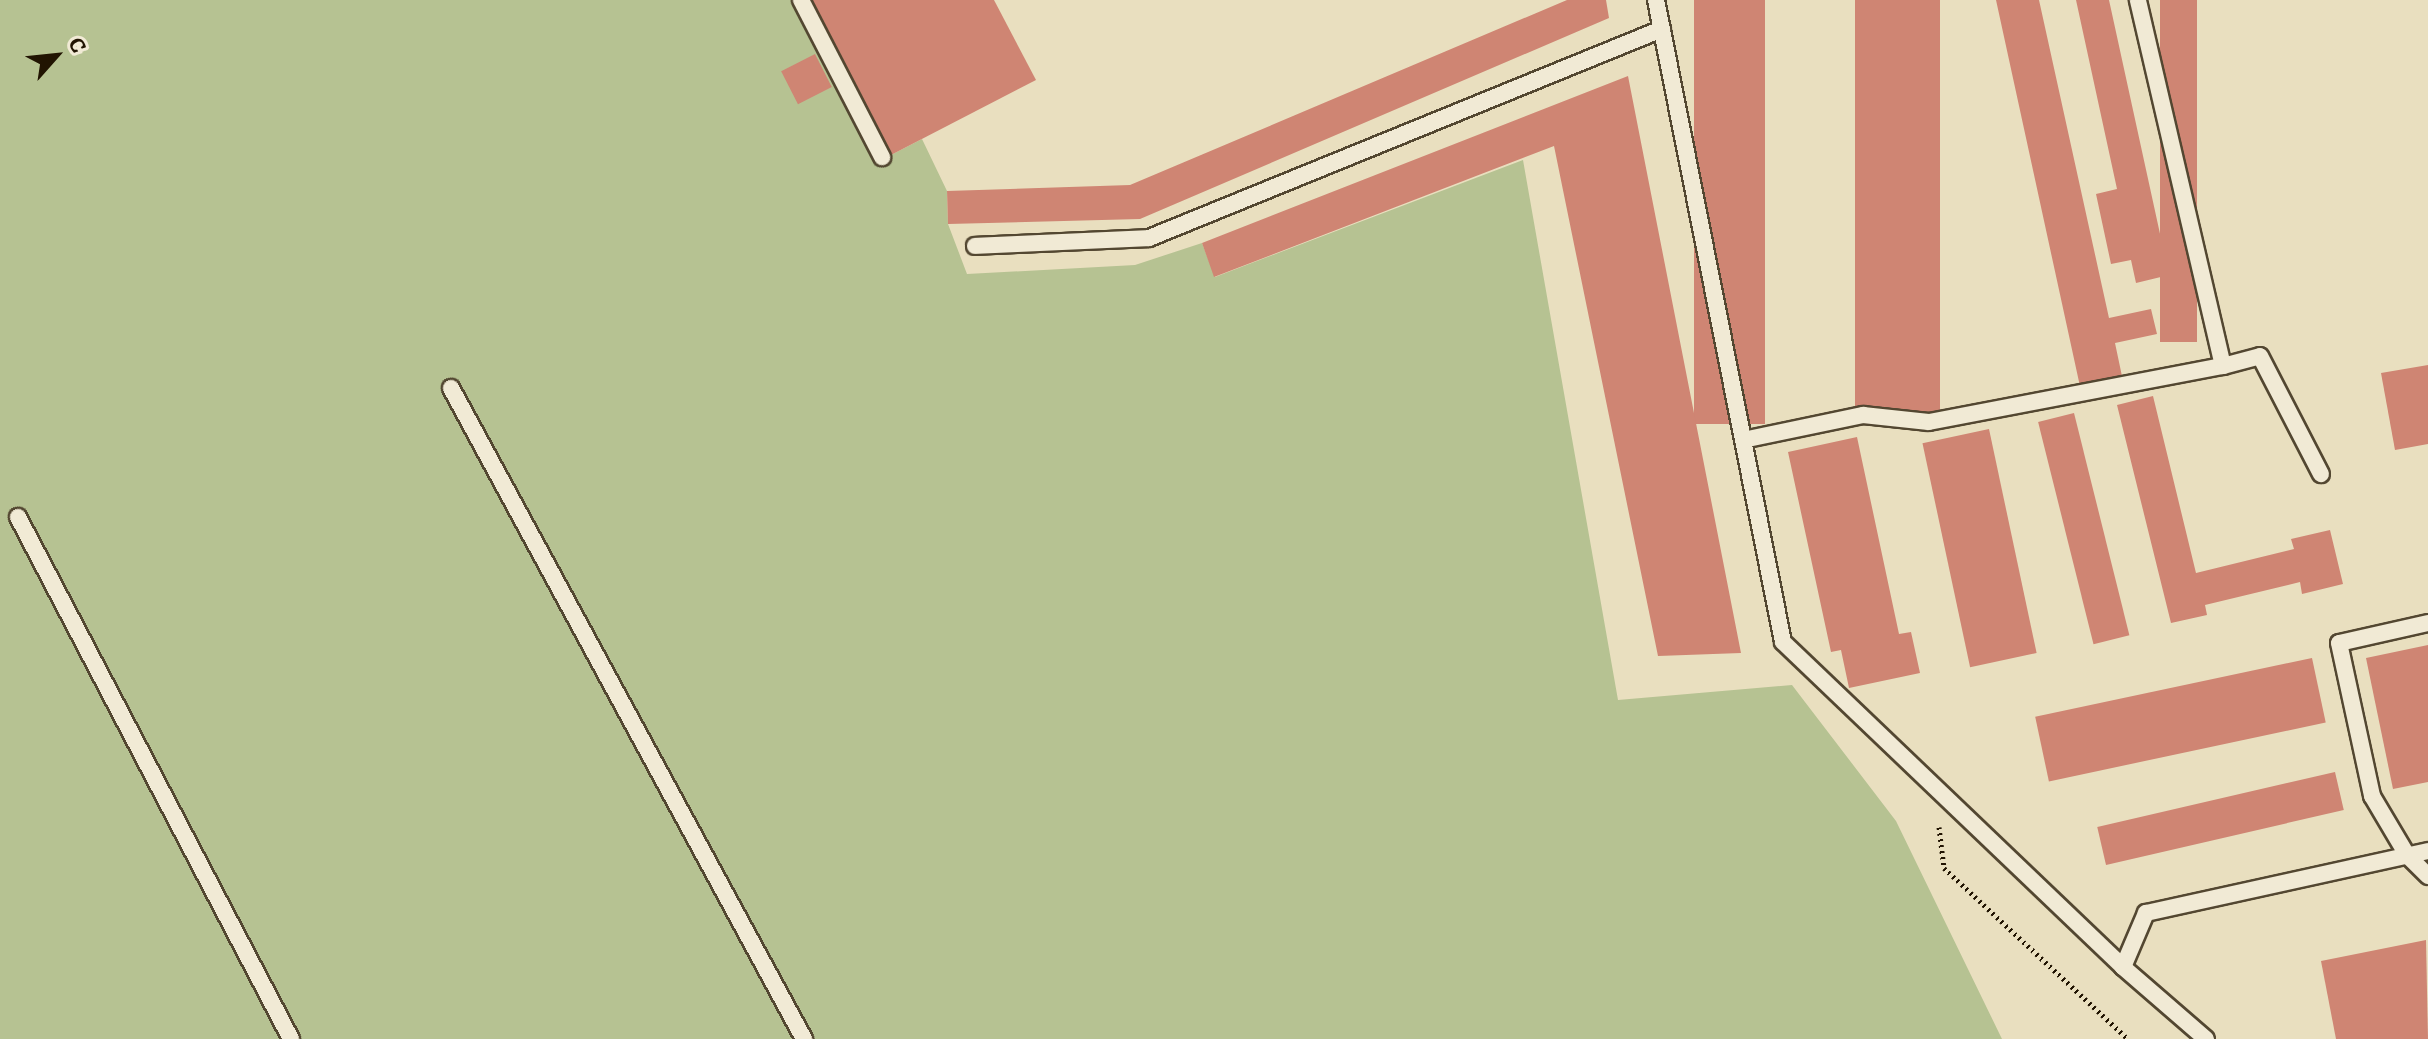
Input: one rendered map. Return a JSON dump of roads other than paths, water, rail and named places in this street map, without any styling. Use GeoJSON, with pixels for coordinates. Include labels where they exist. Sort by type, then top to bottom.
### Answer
{"type":"FeatureCollection","features":[{"type":"Feature","properties":{"kind":"lane"},"geometry":{"type":"LineString","coordinates":[[801,0],[882,157]]}},
{"type":"Feature","properties":{"kind":"lane"},"geometry":{"type":"LineString","coordinates":[[1656,0],[1783,642],[2123,967],[2206,1039]]}},
{"type":"Feature","properties":{"kind":"lane"},"geometry":{"type":"LineString","coordinates":[[2138,0],[2223,366]]}},
{"type":"Feature","properties":{"kind":"lane"},"geometry":{"type":"LineString","coordinates":[[975,246],[1149,238],[1662,29]]}},
{"type":"Feature","properties":{"kind":"lane"},"geometry":{"type":"LineString","coordinates":[[1743,440],[1863,415],[1929,422],[2223,366],[2260,356],[2321,474]]}},
{"type":"Feature","properties":{"kind":"lane"},"geometry":{"type":"LineString","coordinates":[[451,388],[804,1039]]}},
{"type":"Feature","properties":{"kind":"lane"},"geometry":{"type":"LineString","coordinates":[[18,517],[291,1039]]}},
{"type":"Feature","properties":{"kind":"lane"},"geometry":{"type":"LineString","coordinates":[[2428,623],[2339,643],[2372,796],[2407,855],[2428,876]]}},
{"type":"Feature","properties":{"kind":"lane"},"geometry":{"type":"LineString","coordinates":[[2123,967],[2146,913],[2428,851]]}}]}
